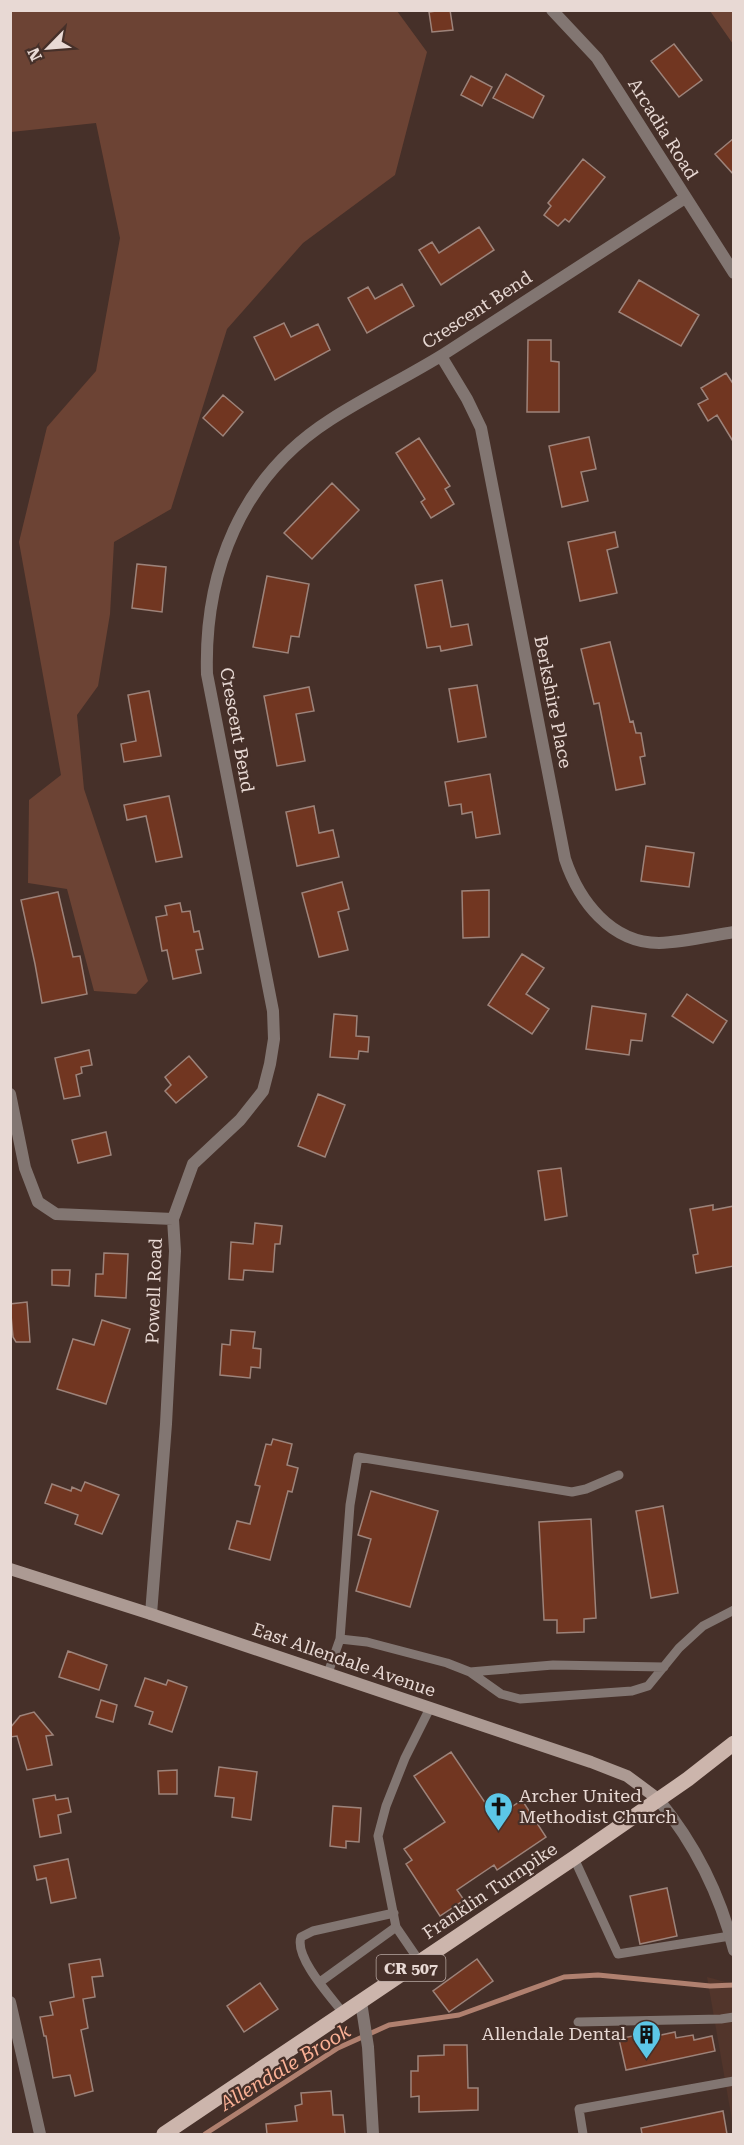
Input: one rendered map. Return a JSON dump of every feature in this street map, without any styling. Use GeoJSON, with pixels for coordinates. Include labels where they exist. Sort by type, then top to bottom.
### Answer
{"type":"FeatureCollection","features":[{"type":"Feature","properties":{"kind":"main road","name":"East Allendale Avenue"},"geometry":{"type":"LineString","coordinates":[[10,1569],[591,1762],[627,1776],[658,1799]]}},
{"type":"Feature","properties":{"kind":"main road","name":"CR 507"},"geometry":{"type":"LineString","coordinates":[[658,1799],[734,1743]]}},
{"type":"Feature","properties":{"kind":"main road","name":"Franklin Turnpike"},"geometry":{"type":"LineString","coordinates":[[164,2134],[658,1799]]}},
{"type":"Feature","properties":{"kind":"street","name":"Arcadia Road"},"geometry":{"type":"LineString","coordinates":[[552,10],[597,58],[734,273]]}},
{"type":"Feature","properties":{"kind":"street","name":"Crescent Bend"},"geometry":{"type":"LineString","coordinates":[[173,1219],[193,1164],[240,1120],[263,1091],[274,1039],[273,1011],[207,674],[206,648],[216,578],[245,507],[266,476],[290,452],[328,421],[441,356],[685,198]]}},
{"type":"Feature","properties":{"kind":"street","name":"Berkshire Place"},"geometry":{"type":"LineString","coordinates":[[441,356],[467,399],[481,428],[565,859],[572,879],[582,898],[596,914],[616,930],[635,940],[658,943],[734,932]]}},
{"type":"Feature","properties":{"kind":"street","name":"Powell Road"},"geometry":{"type":"LineString","coordinates":[[10,1094],[26,1167],[38,1202],[56,1214],[173,1219],[175,1251],[166,1424],[151,1614]]}},
{"type":"Feature","properties":{"kind":"street"},"geometry":{"type":"LineString","coordinates":[[658,1799],[676,1821],[709,1877],[721,1906],[734,1950]]}},
{"type":"Feature","properties":{"kind":"street"},"geometry":{"type":"LineString","coordinates":[[10,2002],[40,2134]]}},
{"type":"Feature","properties":{"kind":"street"},"geometry":{"type":"LineString","coordinates":[[361,2002],[368,2047],[373,2134]]}},
{"type":"Feature","properties":{"kind":"lane"},"geometry":{"type":"LineString","coordinates":[[328,1673],[340,1639],[350,1504],[358,1457],[572,1492],[586,1489],[619,1475]]}},
{"type":"Feature","properties":{"kind":"lane"},"geometry":{"type":"LineString","coordinates":[[340,1639],[368,1642],[447,1663],[470,1672],[501,1694],[520,1699],[632,1691],[648,1686],[679,1648],[703,1626],[734,1610]]}},
{"type":"Feature","properties":{"kind":"lane"},"geometry":{"type":"LineString","coordinates":[[470,1672],[553,1665],[664,1667]]}},
{"type":"Feature","properties":{"kind":"lane"},"geometry":{"type":"LineString","coordinates":[[420,1962],[396,1927],[378,1836],[386,1806],[405,1758],[430,1708]]}},
{"type":"Feature","properties":{"kind":"lane"},"geometry":{"type":"LineString","coordinates":[[574,1858],[618,1954],[730,1936]]}},
{"type":"Feature","properties":{"kind":"lane"},"geometry":{"type":"LineString","coordinates":[[344,2014],[302,1955],[299,1944],[301,1936],[313,1931],[394,1913]]}},
{"type":"Feature","properties":{"kind":"lane"},"geometry":{"type":"LineString","coordinates":[[320,1982],[396,1927]]}},
{"type":"Feature","properties":{"kind":"lane"},"geometry":{"type":"LineString","coordinates":[[579,2022],[734,2017]]}},
{"type":"Feature","properties":{"kind":"lane"},"geometry":{"type":"LineString","coordinates":[[583,2134],[579,2109],[734,2081]]}},
{"type":"Feature","properties":{"kind":"shaded area"},"geometry":{"type":"Polygon","coordinates":[[[10,11],[397,11],[427,52],[395,175],[303,243],[227,329],[171,509],[114,542],[110,614],[98,686],[77,715],[84,789],[148,981],[136,994],[94,991],[67,889],[28,883],[29,800],[61,775],[19,542],[47,427],[96,371],[120,238],[96,123],[11,132],[10,11]]]}},
{"type":"Feature","properties":{"kind":"shaded area"},"geometry":{"type":"Polygon","coordinates":[[[710,11],[733,11],[733,44],[710,11]]]}},
{"type":"Feature","properties":{"kind":"shaded area"},"geometry":{"type":"Polygon","coordinates":[[[707,1977],[733,1984],[733,2126],[707,1977]]]}},
{"type":"Feature","properties":{"kind":"building"},"geometry":{"type":"Polygon","coordinates":[[[450,10],[453,30],[432,32],[429,12],[450,10]]]}},
{"type":"Feature","properties":{"kind":"building"},"geometry":{"type":"Polygon","coordinates":[[[674,44],[702,80],[679,97],[651,61],[674,44]]]}},
{"type":"Feature","properties":{"kind":"building"},"geometry":{"type":"Polygon","coordinates":[[[506,74],[544,96],[533,118],[493,98],[506,74]]]}},
{"type":"Feature","properties":{"kind":"building"},"geometry":{"type":"Polygon","coordinates":[[[471,76],[492,87],[482,106],[461,95],[471,76]]]}},
{"type":"Feature","properties":{"kind":"building"},"geometry":{"type":"Polygon","coordinates":[[[734,138],[734,175],[715,154],[734,138]]]}},
{"type":"Feature","properties":{"kind":"building"},"geometry":{"type":"Polygon","coordinates":[[[583,159],[605,177],[569,222],[565,219],[558,226],[544,215],[551,206],[548,203],[583,159]]]}},
{"type":"Feature","properties":{"kind":"building"},"geometry":{"type":"Polygon","coordinates":[[[479,227],[494,250],[441,285],[419,250],[432,242],[439,253],[479,227]]]}},
{"type":"Feature","properties":{"kind":"building"},"geometry":{"type":"Polygon","coordinates":[[[639,280],[699,315],[681,346],[619,312],[639,280]]]}},
{"type":"Feature","properties":{"kind":"building"},"geometry":{"type":"Polygon","coordinates":[[[402,284],[414,306],[367,333],[348,298],[368,287],[375,299],[402,284]]]}},
{"type":"Feature","properties":{"kind":"building"},"geometry":{"type":"Polygon","coordinates":[[[284,323],[291,337],[318,324],[330,350],[275,380],[254,337],[284,323]]]}},
{"type":"Feature","properties":{"kind":"building"},"geometry":{"type":"Polygon","coordinates":[[[528,340],[551,340],[551,361],[559,362],[559,412],[527,412],[528,340]]]}},
{"type":"Feature","properties":{"kind":"building"},"geometry":{"type":"Polygon","coordinates":[[[726,373],[734,385],[734,443],[717,415],[708,421],[698,404],[708,399],[701,388],[726,373]]]}},
{"type":"Feature","properties":{"kind":"building"},"geometry":{"type":"Polygon","coordinates":[[[223,395],[243,412],[223,436],[203,418],[223,395]]]}},
{"type":"Feature","properties":{"kind":"building"},"geometry":{"type":"Polygon","coordinates":[[[589,437],[596,469],[581,472],[588,501],[562,507],[549,446],[589,437]]]}},
{"type":"Feature","properties":{"kind":"building"},"geometry":{"type":"Polygon","coordinates":[[[419,438],[450,486],[445,489],[454,504],[431,518],[421,502],[425,499],[396,453],[419,438]]]}},
{"type":"Feature","properties":{"kind":"building"},"geometry":{"type":"Polygon","coordinates":[[[332,483],[359,510],[312,559],[284,533],[332,483]]]}},
{"type":"Feature","properties":{"kind":"building"},"geometry":{"type":"Polygon","coordinates":[[[615,532],[618,547],[607,550],[617,593],[580,601],[568,542],[615,532]]]}},
{"type":"Feature","properties":{"kind":"building"},"geometry":{"type":"Polygon","coordinates":[[[137,564],[166,567],[162,612],[132,608],[137,564]]]}},
{"type":"Feature","properties":{"kind":"building"},"geometry":{"type":"Polygon","coordinates":[[[267,576],[309,584],[299,637],[291,636],[288,653],[253,647],[267,576]]]}},
{"type":"Feature","properties":{"kind":"building"},"geometry":{"type":"Polygon","coordinates":[[[442,580],[451,627],[468,624],[472,645],[441,651],[440,646],[427,648],[415,585],[442,580]]]}},
{"type":"Feature","properties":{"kind":"building"},"geometry":{"type":"Polygon","coordinates":[[[610,642],[630,722],[633,721],[636,733],[641,733],[645,756],[640,757],[645,784],[616,790],[599,703],[594,704],[581,649],[610,642]]]}},
{"type":"Feature","properties":{"kind":"building"},"geometry":{"type":"Polygon","coordinates":[[[477,685],[486,737],[458,742],[449,689],[477,685]]]}},
{"type":"Feature","properties":{"kind":"building"},"geometry":{"type":"Polygon","coordinates":[[[309,687],[314,711],[296,714],[305,761],[277,766],[264,696],[309,687]]]}},
{"type":"Feature","properties":{"kind":"building"},"geometry":{"type":"Polygon","coordinates":[[[149,691],[161,756],[124,762],[121,744],[136,741],[128,695],[149,691]]]}},
{"type":"Feature","properties":{"kind":"building"},"geometry":{"type":"Polygon","coordinates":[[[490,774],[500,834],[476,838],[472,812],[462,814],[461,804],[449,806],[445,782],[490,774]]]}},
{"type":"Feature","properties":{"kind":"building"},"geometry":{"type":"Polygon","coordinates":[[[169,796],[182,857],[156,862],[146,816],[127,820],[124,805],[169,796]]]}},
{"type":"Feature","properties":{"kind":"building"},"geometry":{"type":"Polygon","coordinates":[[[314,806],[319,833],[333,830],[339,857],[297,866],[286,812],[314,806]]]}},
{"type":"Feature","properties":{"kind":"building"},"geometry":{"type":"Polygon","coordinates":[[[646,846],[694,853],[689,887],[641,881],[646,846]]]}},
{"type":"Feature","properties":{"kind":"building"},"geometry":{"type":"Polygon","coordinates":[[[342,882],[349,909],[338,912],[348,950],[319,957],[302,893],[342,882]]]}},
{"type":"Feature","properties":{"kind":"building"},"geometry":{"type":"Polygon","coordinates":[[[489,890],[489,937],[463,938],[462,891],[489,890]]]}},
{"type":"Feature","properties":{"kind":"building"},"geometry":{"type":"Polygon","coordinates":[[[58,892],[73,957],[80,956],[87,994],[42,1003],[21,900],[58,892]]]}},
{"type":"Feature","properties":{"kind":"building"},"geometry":{"type":"Polygon","coordinates":[[[180,903],[182,912],[190,911],[194,932],[199,931],[203,949],[196,950],[201,973],[173,979],[167,950],[162,951],[156,917],[167,915],[165,906],[180,903]]]}},
{"type":"Feature","properties":{"kind":"building"},"geometry":{"type":"Polygon","coordinates":[[[522,954],[544,968],[526,994],[549,1009],[532,1034],[488,1005],[522,954]]]}},
{"type":"Feature","properties":{"kind":"building"},"geometry":{"type":"Polygon","coordinates":[[[687,994],[727,1021],[713,1043],[672,1016],[687,994]]]}},
{"type":"Feature","properties":{"kind":"building"},"geometry":{"type":"Polygon","coordinates":[[[592,1006],[646,1014],[642,1041],[631,1040],[629,1055],[586,1049],[592,1006]]]}},
{"type":"Feature","properties":{"kind":"building"},"geometry":{"type":"Polygon","coordinates":[[[334,1014],[357,1016],[356,1036],[369,1037],[368,1052],[359,1051],[358,1059],[330,1057],[334,1014]]]}},
{"type":"Feature","properties":{"kind":"building"},"geometry":{"type":"Polygon","coordinates":[[[89,1050],[92,1065],[81,1067],[82,1073],[76,1075],[80,1096],[64,1099],[55,1058],[89,1050]]]}},
{"type":"Feature","properties":{"kind":"building"},"geometry":{"type":"Polygon","coordinates":[[[189,1056],[207,1077],[176,1103],[165,1091],[171,1085],[165,1077],[189,1056]]]}},
{"type":"Feature","properties":{"kind":"building"},"geometry":{"type":"Polygon","coordinates":[[[318,1094],[345,1105],[325,1157],[298,1146],[318,1094]]]}},
{"type":"Feature","properties":{"kind":"building"},"geometry":{"type":"Polygon","coordinates":[[[106,1132],[111,1155],[78,1163],[72,1140],[106,1132]]]}},
{"type":"Feature","properties":{"kind":"building"},"geometry":{"type":"Polygon","coordinates":[[[561,1168],[567,1216],[545,1220],[538,1171],[561,1168]]]}},
{"type":"Feature","properties":{"kind":"building"},"geometry":{"type":"Polygon","coordinates":[[[713,1205],[713,1210],[734,1206],[734,1266],[696,1273],[693,1255],[698,1254],[690,1209],[713,1205]]]}},
{"type":"Feature","properties":{"kind":"building"},"geometry":{"type":"Polygon","coordinates":[[[255,1223],[282,1226],[280,1244],[275,1244],[273,1272],[244,1270],[243,1280],[229,1279],[231,1242],[253,1244],[255,1223]]]}},
{"type":"Feature","properties":{"kind":"building"},"geometry":{"type":"Polygon","coordinates":[[[104,1253],[128,1254],[126,1298],[95,1296],[96,1274],[103,1274],[104,1253]]]}},
{"type":"Feature","properties":{"kind":"building"},"geometry":{"type":"Polygon","coordinates":[[[52,1270],[70,1270],[69,1286],[52,1285],[52,1270]]]}},
{"type":"Feature","properties":{"kind":"building"},"geometry":{"type":"Polygon","coordinates":[[[27,1302],[30,1342],[16,1342],[13,1337],[10,1304],[27,1302]]]}},
{"type":"Feature","properties":{"kind":"building"},"geometry":{"type":"Polygon","coordinates":[[[102,1320],[130,1329],[106,1404],[57,1389],[73,1339],[94,1345],[102,1320]]]}},
{"type":"Feature","properties":{"kind":"building"},"geometry":{"type":"Polygon","coordinates":[[[231,1330],[255,1332],[253,1348],[261,1349],[260,1368],[251,1367],[250,1378],[220,1375],[222,1344],[230,1345],[231,1330]]]}},
{"type":"Feature","properties":{"kind":"building"},"geometry":{"type":"Polygon","coordinates":[[[273,1439],[292,1444],[287,1465],[298,1468],[292,1492],[288,1491],[270,1560],[229,1549],[237,1521],[250,1524],[260,1486],[255,1485],[266,1444],[271,1445],[273,1439]]]}},
{"type":"Feature","properties":{"kind":"building"},"geometry":{"type":"Polygon","coordinates":[[[85,1482],[119,1495],[102,1534],[75,1524],[78,1515],[45,1503],[52,1484],[71,1491],[72,1487],[81,1491],[85,1482]]]}},
{"type":"Feature","properties":{"kind":"building"},"geometry":{"type":"Polygon","coordinates":[[[371,1491],[438,1511],[410,1607],[356,1591],[371,1539],[358,1535],[371,1491]]]}},
{"type":"Feature","properties":{"kind":"building"},"geometry":{"type":"Polygon","coordinates":[[[663,1506],[678,1593],[651,1598],[636,1511],[663,1506]]]}},
{"type":"Feature","properties":{"kind":"building"},"geometry":{"type":"Polygon","coordinates":[[[591,1519],[596,1618],[584,1619],[584,1632],[557,1633],[557,1620],[544,1620],[539,1522],[591,1519]]]}},
{"type":"Feature","properties":{"kind":"building"},"geometry":{"type":"Polygon","coordinates":[[[68,1651],[107,1665],[99,1690],[59,1677],[68,1651]]]}},
{"type":"Feature","properties":{"kind":"building"},"geometry":{"type":"Polygon","coordinates":[[[145,1678],[166,1685],[168,1680],[187,1687],[172,1732],[149,1724],[153,1712],[135,1706],[145,1678]]]}},
{"type":"Feature","properties":{"kind":"building"},"geometry":{"type":"Polygon","coordinates":[[[101,1700],[117,1705],[113,1722],[96,1717],[101,1700]]]}},
{"type":"Feature","properties":{"kind":"building"},"geometry":{"type":"Polygon","coordinates":[[[34,1712],[53,1735],[46,1736],[52,1765],[27,1770],[17,1736],[10,1737],[10,1728],[20,1716],[34,1712]]]}},
{"type":"Feature","properties":{"kind":"building","name":"Archer United Methodist Church"},"geometry":{"type":"Polygon","coordinates":[[[451,1752],[490,1810],[502,1802],[507,1810],[522,1800],[546,1837],[497,1870],[494,1865],[457,1890],[464,1900],[440,1916],[406,1864],[412,1860],[404,1849],[445,1822],[414,1776],[451,1752]]]}},
{"type":"Feature","properties":{"kind":"building"},"geometry":{"type":"Polygon","coordinates":[[[219,1767],[257,1772],[251,1820],[232,1817],[234,1798],[215,1796],[219,1767]]]}},
{"type":"Feature","properties":{"kind":"building"},"geometry":{"type":"Polygon","coordinates":[[[177,1770],[177,1794],[159,1794],[158,1771],[177,1770]]]}},
{"type":"Feature","properties":{"kind":"building"},"geometry":{"type":"Polygon","coordinates":[[[55,1795],[56,1800],[68,1798],[71,1812],[58,1815],[61,1833],[40,1837],[33,1799],[55,1795]]]}},
{"type":"Feature","properties":{"kind":"building"},"geometry":{"type":"Polygon","coordinates":[[[333,1806],[361,1808],[359,1842],[346,1841],[346,1848],[330,1846],[333,1806]]]}},
{"type":"Feature","properties":{"kind":"building"},"geometry":{"type":"Polygon","coordinates":[[[68,1859],[76,1898],[51,1903],[46,1878],[37,1880],[34,1866],[68,1859]]]}},
{"type":"Feature","properties":{"kind":"building"},"geometry":{"type":"Polygon","coordinates":[[[667,1888],[677,1936],[640,1944],[630,1896],[667,1888]]]}},
{"type":"Feature","properties":{"kind":"building"},"geometry":{"type":"Polygon","coordinates":[[[100,1959],[103,1976],[92,1977],[95,1997],[83,1999],[88,2028],[81,2030],[93,2091],[75,2096],[70,2075],[53,2078],[46,2036],[44,2036],[40,2017],[53,2015],[50,2002],[74,1997],[69,1964],[100,1959]]]}},
{"type":"Feature","properties":{"kind":"building"},"geometry":{"type":"Polygon","coordinates":[[[477,1959],[493,1981],[449,2012],[433,1991],[477,1959]]]}},
{"type":"Feature","properties":{"kind":"building"},"geometry":{"type":"Polygon","coordinates":[[[260,1983],[278,2009],[244,2032],[227,2006],[260,1983]]]}},
{"type":"Feature","properties":{"kind":"building","name":"Allendale Dental"},"geometry":{"type":"Polygon","coordinates":[[[655,2031],[656,2036],[675,2032],[676,2038],[693,2035],[694,2040],[712,2036],[715,2051],[626,2070],[619,2039],[655,2031]]]}},
{"type":"Feature","properties":{"kind":"building"},"geometry":{"type":"Polygon","coordinates":[[[444,2045],[467,2045],[468,2088],[478,2088],[478,2110],[419,2112],[419,2096],[411,2097],[411,2071],[418,2071],[418,2056],[444,2055],[444,2045]]]}},
{"type":"Feature","properties":{"kind":"building"},"geometry":{"type":"Polygon","coordinates":[[[331,2091],[333,2115],[343,2115],[345,2134],[267,2134],[266,2124],[297,2121],[295,2106],[302,2104],[301,2093],[331,2091]]]}},
{"type":"Feature","properties":{"kind":"building"},"geometry":{"type":"Polygon","coordinates":[[[723,2111],[727,2134],[642,2134],[641,2128],[723,2111]]]}},
{"type":"Feature","properties":{"kind":"waterway","name":"Allendale Brook"},"geometry":{"type":"LineString","coordinates":[[205,2134],[338,2048],[389,2025],[459,2015],[564,1977],[598,1975],[710,1986],[734,1985]]}},
{"type":"Feature","properties":{"kind":"place","name":"Archer United Methodist Church"},"geometry":{"type":"Point","coordinates":[498,1832]}},
{"type":"Feature","properties":{"kind":"place","name":"Allendale Dental"},"geometry":{"type":"Point","coordinates":[647,2060]}}]}
